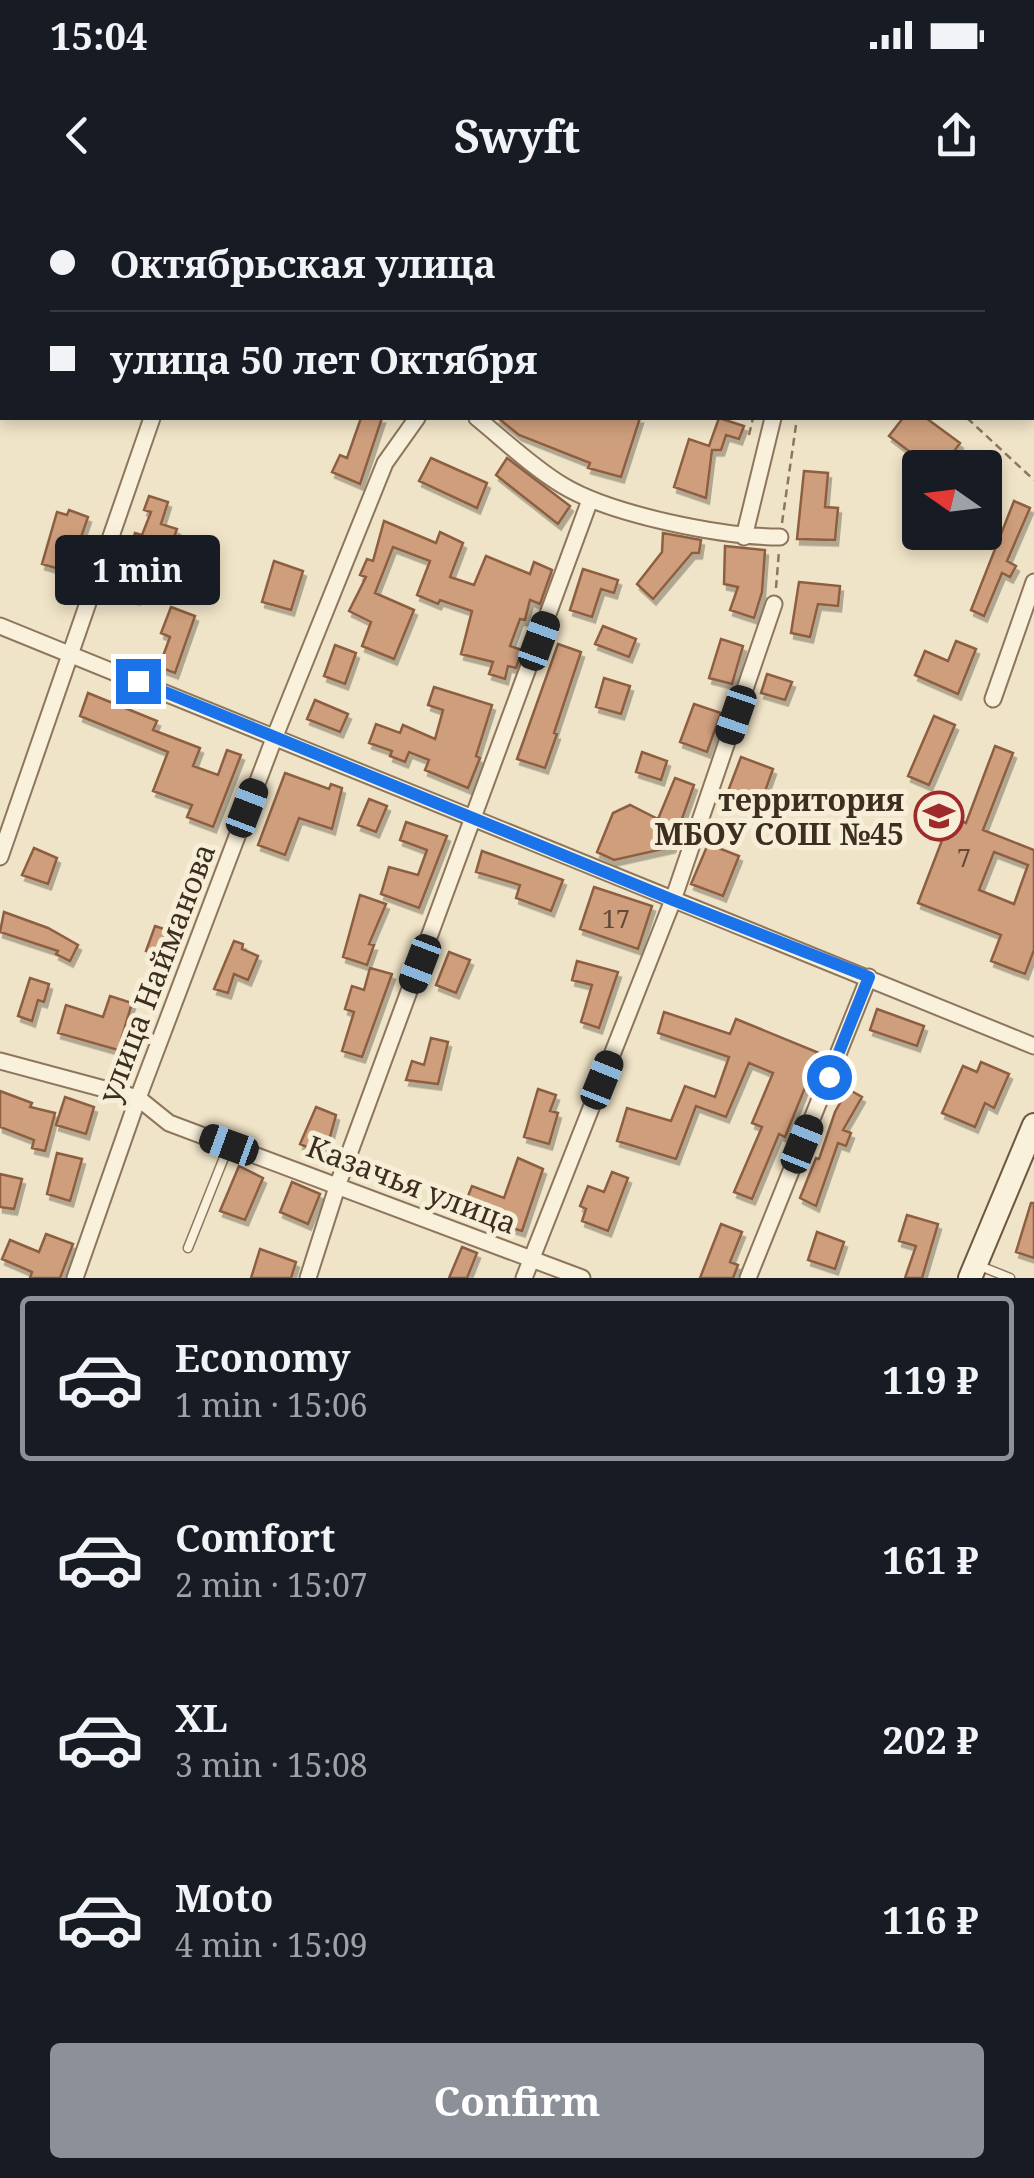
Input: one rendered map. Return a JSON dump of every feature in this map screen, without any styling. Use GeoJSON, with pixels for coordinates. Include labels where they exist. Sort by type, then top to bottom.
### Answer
{"type":"FeatureCollection","features":[{"type":"Feature","properties":{"kind":"street"},"geometry":{"type":"LineString","coordinates":[[0,856],[151,420]]}},
{"type":"Feature","properties":{"kind":"street","name":"улица Найманова"},"geometry":{"type":"LineString","coordinates":[[75,1278],[274,736],[385,463],[416,420]]}},
{"type":"Feature","properties":{"kind":"street"},"geometry":{"type":"LineString","coordinates":[[479,420],[561,484],[590,500],[744,537],[780,538]]}},
{"type":"Feature","properties":{"kind":"street"},"geometry":{"type":"LineString","coordinates":[[744,537],[773,420]]}},
{"type":"Feature","properties":{"kind":"street"},"geometry":{"type":"LineString","coordinates":[[308,1278],[338,1184],[590,500]]}},
{"type":"Feature","properties":{"kind":"street"},"geometry":{"type":"LineString","coordinates":[[993,699],[1034,582]]}},
{"type":"Feature","properties":{"kind":"street"},"geometry":{"type":"LineString","coordinates":[[524,1278],[673,900],[774,604]]}},
{"type":"Feature","properties":{"kind":"street"},"geometry":{"type":"LineString","coordinates":[[0,626],[1034,1046]]}},
{"type":"Feature","properties":{"kind":"street"},"geometry":{"type":"LineString","coordinates":[[748,1278],[869,977]]}},
{"type":"Feature","properties":{"kind":"street","name":"Казачья улица"},"geometry":{"type":"LineString","coordinates":[[0,1061],[138,1098],[169,1124],[582,1278]]}},
{"type":"Feature","properties":{"kind":"street"},"geometry":{"type":"LineString","coordinates":[[973,1271],[1034,1125]]}},
{"type":"Feature","properties":{"kind":"lane"},"geometry":{"type":"LineString","coordinates":[[188,1248],[229,1145]]}},
{"type":"Feature","properties":{"kind":"lane"},"geometry":{"type":"LineString","coordinates":[[973,1271],[1010,1278]]}},
{"type":"Feature","properties":{"kind":"path"},"geometry":{"type":"LineString","coordinates":[[749,435],[753,420]]}},
{"type":"Feature","properties":{"kind":"path"},"geometry":{"type":"LineString","coordinates":[[774,604],[797,420]]}},
{"type":"Feature","properties":{"kind":"path"},"geometry":{"type":"LineString","coordinates":[[969,420],[1034,480]]}},
{"type":"Feature","properties":{"kind":"building"},"geometry":{"type":"Polygon","coordinates":[[[360,420],[381,420],[360,484],[332,472],[340,455],[347,458],[360,420]]]}},
{"type":"Feature","properties":{"kind":"building"},"geometry":{"type":"Polygon","coordinates":[[[500,420],[639,420],[621,477],[588,468],[590,463],[519,435],[500,420]]]}},
{"type":"Feature","properties":{"kind":"building"},"geometry":{"type":"Polygon","coordinates":[[[718,420],[744,426],[739,439],[726,435],[721,450],[712,450],[706,498],[674,487],[689,439],[709,446],[718,420]]]}},
{"type":"Feature","properties":{"kind":"building"},"geometry":{"type":"Polygon","coordinates":[[[901,420],[929,420],[960,443],[955,450],[907,450],[889,436],[901,420]]]}},
{"type":"Feature","properties":{"kind":"building"},"geometry":{"type":"Polygon","coordinates":[[[431,458],[487,483],[477,508],[419,481],[431,458]]]}},
{"type":"Feature","properties":{"kind":"building"},"geometry":{"type":"Polygon","coordinates":[[[507,458],[570,506],[558,524],[496,475],[507,458]]]}},
{"type":"Feature","properties":{"kind":"building"},"geometry":{"type":"Polygon","coordinates":[[[804,471],[828,473],[825,507],[838,508],[835,540],[797,539],[804,471]]]}},
{"type":"Feature","properties":{"kind":"building"},"geometry":{"type":"Polygon","coordinates":[[[149,496],[168,502],[161,524],[177,529],[170,548],[151,541],[138,578],[142,579],[137,599],[114,593],[135,533],[142,535],[151,512],[144,510],[149,496]]]}},
{"type":"Feature","properties":{"kind":"building"},"geometry":{"type":"Polygon","coordinates":[[[1014,501],[1030,508],[1007,561],[1016,566],[1010,577],[1002,573],[984,616],[971,610],[995,550],[1002,550],[1002,531],[1014,501]]]}},
{"type":"Feature","properties":{"kind":"building"},"geometry":{"type":"Polygon","coordinates":[[[69,510],[88,517],[77,549],[83,551],[76,574],[42,564],[57,512],[67,515],[69,510]]]}},
{"type":"Feature","properties":{"kind":"building"},"geometry":{"type":"Polygon","coordinates":[[[384,521],[436,543],[440,532],[463,543],[450,577],[474,585],[486,556],[530,574],[534,562],[552,570],[540,604],[530,600],[525,620],[520,619],[510,646],[522,650],[516,668],[508,666],[505,679],[489,674],[493,662],[461,654],[472,611],[417,595],[430,561],[393,547],[375,593],[414,610],[394,659],[362,646],[371,622],[349,611],[366,577],[360,575],[367,559],[373,561],[384,521]]]}},
{"type":"Feature","properties":{"kind":"building"},"geometry":{"type":"Polygon","coordinates":[[[663,533],[701,540],[699,553],[692,553],[653,599],[637,584],[662,552],[663,533]]]}},
{"type":"Feature","properties":{"kind":"building"},"geometry":{"type":"Polygon","coordinates":[[[725,546],[765,550],[762,592],[754,618],[730,610],[738,587],[724,584],[725,546]]]}},
{"type":"Feature","properties":{"kind":"building"},"geometry":{"type":"Polygon","coordinates":[[[274,561],[303,571],[291,610],[262,602],[274,561]]]}},
{"type":"Feature","properties":{"kind":"building"},"geometry":{"type":"Polygon","coordinates":[[[583,569],[618,580],[614,593],[601,589],[592,617],[570,610],[583,569]]]}},
{"type":"Feature","properties":{"kind":"building"},"geometry":{"type":"Polygon","coordinates":[[[799,582],[840,586],[838,606],[818,604],[810,637],[791,633],[799,582]]]}},
{"type":"Feature","properties":{"kind":"building"},"geometry":{"type":"Polygon","coordinates":[[[171,607],[195,616],[175,673],[159,667],[170,637],[161,633],[171,607]]]}},
{"type":"Feature","properties":{"kind":"building"},"geometry":{"type":"Polygon","coordinates":[[[603,626],[636,639],[629,657],[595,644],[603,626]]]}},
{"type":"Feature","properties":{"kind":"building"},"geometry":{"type":"Polygon","coordinates":[[[721,639],[743,646],[732,684],[709,678],[721,639]]]}},
{"type":"Feature","properties":{"kind":"building"},"geometry":{"type":"Polygon","coordinates":[[[956,641],[976,649],[958,694],[915,675],[925,651],[948,661],[956,641]]]}},
{"type":"Feature","properties":{"kind":"building"},"geometry":{"type":"Polygon","coordinates":[[[558,644],[581,652],[545,768],[517,759],[558,644]]]}},
{"type":"Feature","properties":{"kind":"building"},"geometry":{"type":"Polygon","coordinates":[[[335,645],[356,653],[345,684],[324,676],[335,645]]]}},
{"type":"Feature","properties":{"kind":"building"},"geometry":{"type":"Polygon","coordinates":[[[767,674],[792,682],[785,700],[761,693],[767,674]]]}},
{"type":"Feature","properties":{"kind":"building"},"geometry":{"type":"Polygon","coordinates":[[[604,678],[630,686],[621,714],[596,707],[604,678]]]}},
{"type":"Feature","properties":{"kind":"building"},"geometry":{"type":"Polygon","coordinates":[[[434,687],[492,705],[476,756],[480,758],[468,788],[425,770],[429,760],[409,752],[405,762],[390,756],[392,751],[369,743],[376,724],[400,733],[403,725],[435,739],[443,710],[428,705],[434,687]]]}},
{"type":"Feature","properties":{"kind":"building"},"geometry":{"type":"Polygon","coordinates":[[[88,693],[157,721],[153,730],[200,748],[193,766],[218,775],[227,750],[241,755],[213,827],[187,817],[192,805],[153,791],[168,752],[80,716],[88,693]]]}},
{"type":"Feature","properties":{"kind":"building"},"geometry":{"type":"Polygon","coordinates":[[[315,700],[348,714],[340,732],[307,719],[315,700]]]}},
{"type":"Feature","properties":{"kind":"building"},"geometry":{"type":"Polygon","coordinates":[[[694,704],[721,713],[707,752],[680,742],[694,704]]]}},
{"type":"Feature","properties":{"kind":"building"},"geometry":{"type":"Polygon","coordinates":[[[934,716],[955,725],[929,785],[908,776],[934,716]]]}},
{"type":"Feature","properties":{"kind":"building"},"geometry":{"type":"Polygon","coordinates":[[[995,746],[1013,753],[983,830],[1034,850],[1034,950],[1025,974],[991,961],[1001,935],[918,903],[951,817],[966,823],[995,746]],[[994,852],[979,890],[1014,904],[1028,865],[994,852]]]}},
{"type":"Feature","properties":{"kind":"building"},"geometry":{"type":"Polygon","coordinates":[[[642,752],[667,761],[661,780],[636,772],[642,752]]]}},
{"type":"Feature","properties":{"kind":"building"},"geometry":{"type":"Polygon","coordinates":[[[741,757],[773,769],[758,811],[725,799],[741,757]]]}},
{"type":"Feature","properties":{"kind":"building"},"geometry":{"type":"Polygon","coordinates":[[[285,773],[329,789],[331,784],[342,788],[332,829],[299,818],[285,855],[258,845],[285,773]]]}},
{"type":"Feature","properties":{"kind":"building"},"geometry":{"type":"Polygon","coordinates":[[[675,778],[694,785],[672,847],[614,860],[597,852],[613,813],[630,805],[658,819],[675,778]]]}},
{"type":"Feature","properties":{"kind":"building"},"geometry":{"type":"Polygon","coordinates":[[[369,799],[387,806],[376,832],[358,825],[369,799]]]}},
{"type":"Feature","properties":{"kind":"building"},"geometry":{"type":"Polygon","coordinates":[[[406,822],[447,836],[419,908],[381,894],[389,867],[418,875],[427,850],[400,840],[406,822]]]}},
{"type":"Feature","properties":{"kind":"building"},"geometry":{"type":"Polygon","coordinates":[[[708,844],[739,856],[723,896],[691,884],[708,844]]]}},
{"type":"Feature","properties":{"kind":"building"},"geometry":{"type":"Polygon","coordinates":[[[34,848],[57,858],[48,884],[22,875],[34,848]]]}},
{"type":"Feature","properties":{"kind":"building"},"geometry":{"type":"Polygon","coordinates":[[[482,851],[563,880],[551,911],[516,898],[520,885],[476,872],[482,851]]]}},
{"type":"Feature","properties":{"kind":"building"},"geometry":{"type":"Polygon","coordinates":[[[594,887],[652,906],[638,949],[580,929],[594,887]]]}},
{"type":"Feature","properties":{"kind":"building"},"geometry":{"type":"Polygon","coordinates":[[[360,895],[386,904],[369,944],[374,945],[367,965],[343,957],[360,895]]]}},
{"type":"Feature","properties":{"kind":"building"},"geometry":{"type":"Polygon","coordinates":[[[4,912],[48,928],[78,945],[70,961],[56,954],[58,951],[0,932],[4,912]]]}},
{"type":"Feature","properties":{"kind":"building"},"geometry":{"type":"Polygon","coordinates":[[[155,926],[176,933],[167,958],[146,951],[155,926]]]}},
{"type":"Feature","properties":{"kind":"building"},"geometry":{"type":"Polygon","coordinates":[[[234,941],[258,956],[248,980],[234,974],[228,993],[214,989],[234,941]]]}},
{"type":"Feature","properties":{"kind":"building"},"geometry":{"type":"Polygon","coordinates":[[[449,952],[470,960],[456,993],[436,985],[449,952]]]}},
{"type":"Feature","properties":{"kind":"building"},"geometry":{"type":"Polygon","coordinates":[[[577,961],[618,972],[599,1028],[581,1022],[592,985],[572,980],[577,961]]]}},
{"type":"Feature","properties":{"kind":"building"},"geometry":{"type":"Polygon","coordinates":[[[370,968],[392,974],[362,1057],[342,1051],[354,1012],[345,1009],[352,986],[364,990],[370,968]]]}},
{"type":"Feature","properties":{"kind":"building"},"geometry":{"type":"Polygon","coordinates":[[[30,978],[49,984],[44,1002],[38,1000],[32,1021],[18,1016],[30,978]]]}},
{"type":"Feature","properties":{"kind":"building"},"geometry":{"type":"Polygon","coordinates":[[[110,996],[132,1003],[118,1050],[58,1033],[66,1005],[103,1017],[110,996]]]}},
{"type":"Feature","properties":{"kind":"building"},"geometry":{"type":"Polygon","coordinates":[[[877,1009],[924,1026],[917,1046],[870,1030],[877,1009]]]}},
{"type":"Feature","properties":{"kind":"building"},"geometry":{"type":"Polygon","coordinates":[[[664,1012],[730,1034],[736,1019],[819,1053],[785,1137],[779,1134],[752,1199],[734,1192],[762,1127],[752,1123],[773,1073],[749,1063],[726,1117],[696,1106],[676,1159],[617,1141],[627,1108],[671,1121],[685,1086],[715,1097],[729,1057],[658,1033],[664,1012]]]}},
{"type":"Feature","properties":{"kind":"building"},"geometry":{"type":"Polygon","coordinates":[[[431,1038],[448,1042],[438,1084],[406,1080],[412,1061],[424,1065],[431,1038]]]}},
{"type":"Feature","properties":{"kind":"building"},"geometry":{"type":"Polygon","coordinates":[[[981,1062],[1009,1074],[994,1108],[985,1103],[975,1127],[942,1113],[963,1066],[977,1072],[981,1062]]]}},
{"type":"Feature","properties":{"kind":"building"},"geometry":{"type":"Polygon","coordinates":[[[538,1089],[556,1095],[550,1111],[558,1113],[549,1144],[524,1137],[538,1089]]]}},
{"type":"Feature","properties":{"kind":"building"},"geometry":{"type":"Polygon","coordinates":[[[848,1089],[862,1097],[843,1130],[851,1133],[846,1146],[838,1143],[816,1206],[800,1198],[848,1089]]]}},
{"type":"Feature","properties":{"kind":"building"},"geometry":{"type":"Polygon","coordinates":[[[0,1091],[32,1103],[30,1107],[55,1113],[45,1151],[32,1148],[34,1140],[0,1127],[0,1091]]]}},
{"type":"Feature","properties":{"kind":"building"},"geometry":{"type":"Polygon","coordinates":[[[65,1097],[94,1107],[86,1134],[56,1125],[65,1097]]]}},
{"type":"Feature","properties":{"kind":"building"},"geometry":{"type":"Polygon","coordinates":[[[316,1107],[336,1115],[325,1155],[300,1144],[316,1107]]]}},
{"type":"Feature","properties":{"kind":"building"},"geometry":{"type":"Polygon","coordinates":[[[57,1153],[82,1159],[70,1201],[47,1194],[57,1153]]]}},
{"type":"Feature","properties":{"kind":"building"},"geometry":{"type":"Polygon","coordinates":[[[518,1158],[543,1169],[522,1231],[464,1206],[472,1186],[504,1198],[518,1158]]]}},
{"type":"Feature","properties":{"kind":"building"},"geometry":{"type":"Polygon","coordinates":[[[239,1166],[263,1178],[245,1220],[220,1211],[239,1166]]]}},
{"type":"Feature","properties":{"kind":"building"},"geometry":{"type":"Polygon","coordinates":[[[612,1172],[628,1178],[608,1231],[582,1221],[586,1209],[580,1206],[588,1186],[604,1192],[612,1172]]]}},
{"type":"Feature","properties":{"kind":"building"},"geometry":{"type":"Polygon","coordinates":[[[0,1174],[22,1179],[14,1209],[0,1207],[0,1174]]]}},
{"type":"Feature","properties":{"kind":"building"},"geometry":{"type":"Polygon","coordinates":[[[292,1182],[320,1194],[308,1224],[280,1212],[292,1182]]]}},
{"type":"Feature","properties":{"kind":"building"},"geometry":{"type":"Polygon","coordinates":[[[1034,1203],[1034,1258],[1016,1252],[1034,1203]]]}},
{"type":"Feature","properties":{"kind":"building"},"geometry":{"type":"Polygon","coordinates":[[[907,1215],[938,1224],[922,1278],[905,1278],[916,1246],[899,1241],[907,1215]]]}},
{"type":"Feature","properties":{"kind":"building"},"geometry":{"type":"Polygon","coordinates":[[[721,1224],[742,1232],[730,1262],[738,1265],[733,1278],[700,1278],[721,1224]]]}},
{"type":"Feature","properties":{"kind":"building"},"geometry":{"type":"Polygon","coordinates":[[[817,1232],[844,1242],[835,1269],[808,1260],[817,1232]]]}},
{"type":"Feature","properties":{"kind":"building"},"geometry":{"type":"Polygon","coordinates":[[[46,1234],[73,1244],[60,1278],[30,1278],[32,1272],[2,1259],[10,1240],[39,1252],[46,1234]]]}},
{"type":"Feature","properties":{"kind":"building"},"geometry":{"type":"Polygon","coordinates":[[[462,1247],[477,1253],[467,1278],[449,1278],[462,1247]]]}},
{"type":"Feature","properties":{"kind":"building"},"geometry":{"type":"Polygon","coordinates":[[[260,1249],[296,1262],[291,1278],[251,1278],[260,1249]]]}},
{"type":"Feature","properties":{"kind":"place","name":"территория МБОУ СОШ №45"},"geometry":{"type":"Point","coordinates":[939,816]}},
{"type":"Feature","properties":{"kind":"route"},"geometry":{"type":"LineString","coordinates":[[138,681],[869,977],[829,1077]]}}]}
